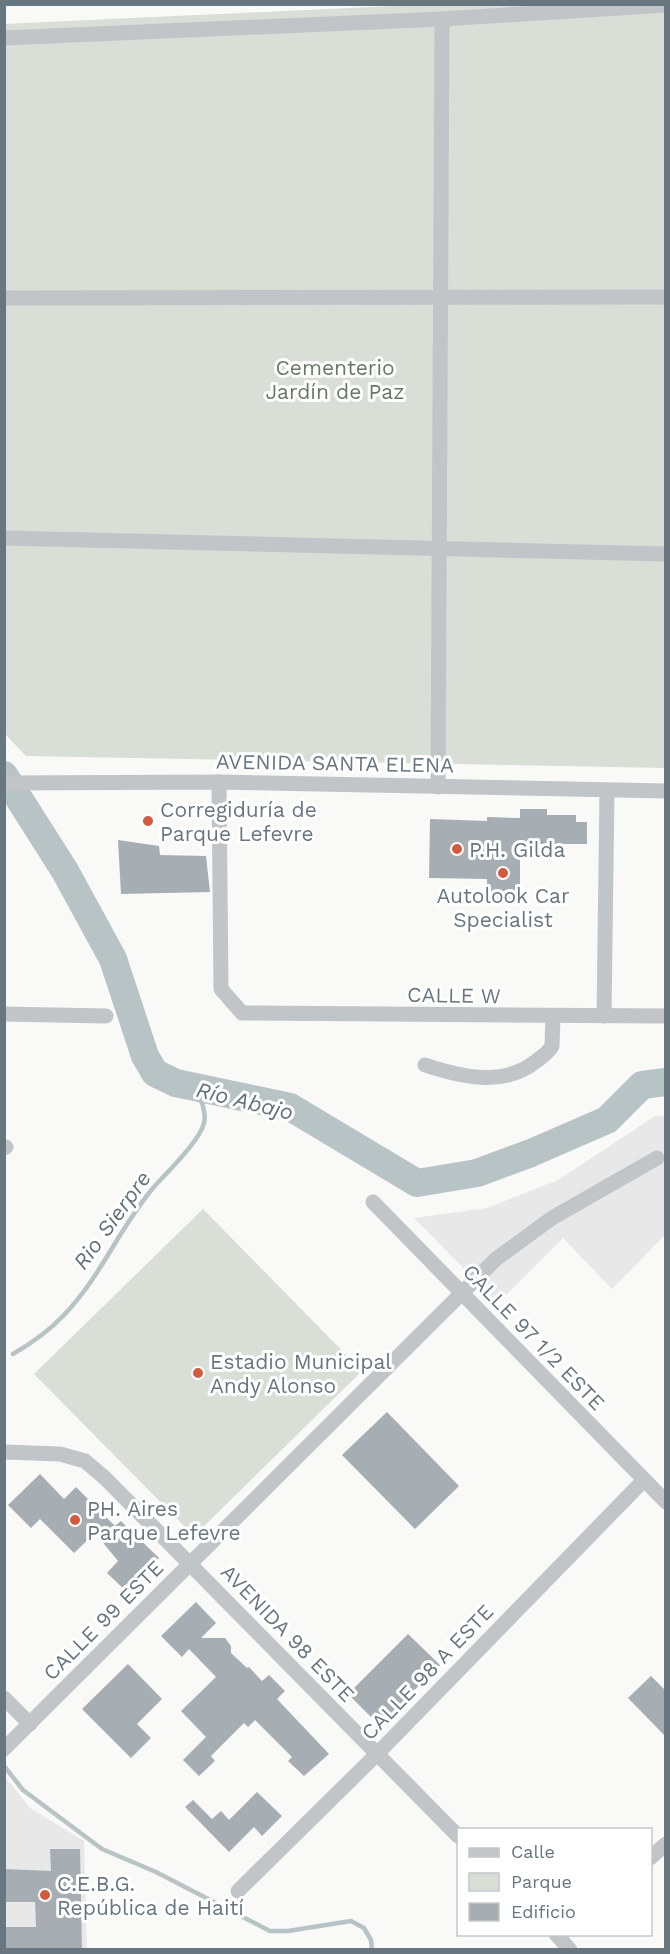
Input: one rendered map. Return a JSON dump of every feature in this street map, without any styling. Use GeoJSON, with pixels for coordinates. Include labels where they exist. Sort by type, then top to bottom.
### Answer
{"type":"FeatureCollection","features":[{"type":"Feature","properties":{"kind":"street"},"geometry":{"type":"LineString","coordinates":[[4,38],[442,19],[666,5]]}},
{"type":"Feature","properties":{"kind":"street"},"geometry":{"type":"LineString","coordinates":[[438,787],[442,19]]}},
{"type":"Feature","properties":{"kind":"street"},"geometry":{"type":"LineString","coordinates":[[4,298],[666,297]]}},
{"type":"Feature","properties":{"kind":"street"},"geometry":{"type":"LineString","coordinates":[[4,538],[666,554]]}},
{"type":"Feature","properties":{"kind":"street","name":"AVENIDA SANTA ELENA"},"geometry":{"type":"LineString","coordinates":[[4,783],[219,782],[666,791]]}},
{"type":"Feature","properties":{"kind":"street","name":"CALLE W"},"geometry":{"type":"LineString","coordinates":[[219,782],[221,989],[242,1013],[666,1016]]}},
{"type":"Feature","properties":{"kind":"street"},"geometry":{"type":"LineString","coordinates":[[603,1016],[608,790]]}},
{"type":"Feature","properties":{"kind":"street"},"geometry":{"type":"LineString","coordinates":[[4,1014],[106,1016]]}},
{"type":"Feature","properties":{"kind":"street"},"geometry":{"type":"LineString","coordinates":[[425,1065],[451,1073],[492,1079],[524,1071],[552,1046],[553,1017]]}},
{"type":"Feature","properties":{"kind":"street","name":"CALLE 99 ESTE"},"geometry":{"type":"LineString","coordinates":[[5,1748],[496,1259],[552,1218],[657,1158]]}},
{"type":"Feature","properties":{"kind":"street","name":"CALLE 97 1/2 ESTE"},"geometry":{"type":"LineString","coordinates":[[373,1202],[666,1502]]}},
{"type":"Feature","properties":{"kind":"street","name":"AVENIDA 98 ESTE"},"geometry":{"type":"LineString","coordinates":[[4,1452],[60,1454],[85,1461],[190,1562],[457,1834]]}},
{"type":"Feature","properties":{"kind":"street","name":"CALLE 98 A ESTE"},"geometry":{"type":"LineString","coordinates":[[238,1891],[377,1754],[644,1480]]}},
{"type":"Feature","properties":{"kind":"street"},"geometry":{"type":"LineString","coordinates":[[4,1698],[30,1724]]}},
{"type":"Feature","properties":{"kind":"street"},"geometry":{"type":"LineString","coordinates":[[652,1857],[666,1844]]}},
{"type":"Feature","properties":{"kind":"shaded area"},"geometry":{"type":"Polygon","coordinates":[[[655,1116],[665,1116],[665,1235],[612,1289],[563,1238],[498,1303],[414,1218],[487,1208],[558,1180],[655,1116]]]}},
{"type":"Feature","properties":{"kind":"shaded area","name":"C.E.B.G. República de Haití"},"geometry":{"type":"Polygon","coordinates":[[[4,1775],[30,1808],[84,1841],[87,1949],[5,1949],[4,1775]]]}},
{"type":"Feature","properties":{"kind":"green space","name":"Cementerio Jardín de Paz"},"geometry":{"type":"Polygon","coordinates":[[[413,5],[665,5],[665,768],[26,756],[5,734],[4,24],[413,5]]]}},
{"type":"Feature","properties":{"kind":"green space","name":"Estadio Municipal Andy Alonso"},"geometry":{"type":"Polygon","coordinates":[[[203,1209],[362,1371],[194,1536],[34,1374],[203,1209]]]}},
{"type":"Feature","properties":{"kind":"building"},"geometry":{"type":"Polygon","coordinates":[[[520,809],[547,809],[547,815],[576,815],[576,822],[587,822],[587,844],[520,844],[520,902],[487,901],[487,879],[429,878],[430,819],[487,821],[487,817],[520,818],[520,809]]]}},
{"type":"Feature","properties":{"kind":"building"},"geometry":{"type":"Polygon","coordinates":[[[118,840],[159,846],[160,855],[206,856],[210,892],[121,894],[118,840]]]}},
{"type":"Feature","properties":{"kind":"building"},"geometry":{"type":"Polygon","coordinates":[[[387,1412],[459,1486],[415,1529],[342,1455],[387,1412]]]}},
{"type":"Feature","properties":{"kind":"building"},"geometry":{"type":"Polygon","coordinates":[[[40,1474],[64,1499],[76,1487],[115,1526],[121,1521],[159,1558],[126,1591],[107,1573],[118,1561],[95,1533],[74,1553],[40,1519],[31,1528],[8,1505],[40,1474]]]}},
{"type":"Feature","properties":{"kind":"building"},"geometry":{"type":"Polygon","coordinates":[[[196,1602],[216,1623],[201,1638],[225,1638],[231,1646],[231,1653],[262,1681],[269,1675],[285,1691],[277,1699],[329,1754],[304,1776],[288,1761],[292,1757],[255,1720],[248,1727],[244,1723],[211,1756],[215,1761],[199,1776],[183,1760],[206,1737],[181,1711],[216,1677],[189,1649],[182,1657],[161,1636],[196,1602]]]}},
{"type":"Feature","properties":{"kind":"building"},"geometry":{"type":"Polygon","coordinates":[[[408,1634],[440,1665],[379,1725],[348,1694],[408,1634]]]}},
{"type":"Feature","properties":{"kind":"building"},"geometry":{"type":"Polygon","coordinates":[[[128,1664],[162,1699],[137,1724],[151,1738],[131,1758],[82,1709],[128,1664]]]}},
{"type":"Feature","properties":{"kind":"building"},"geometry":{"type":"Polygon","coordinates":[[[651,1676],[666,1691],[666,1737],[628,1698],[651,1676]]]}},
{"type":"Feature","properties":{"kind":"building"},"geometry":{"type":"Polygon","coordinates":[[[257,1792],[282,1816],[262,1836],[254,1827],[229,1852],[185,1807],[193,1800],[212,1819],[221,1811],[229,1820],[257,1792]]]}},
{"type":"Feature","properties":{"kind":"building"},"geometry":{"type":"Polygon","coordinates":[[[50,1849],[80,1849],[82,1950],[4,1950],[4,1927],[36,1927],[35,1902],[4,1902],[4,1869],[51,1871],[50,1849]]]}},
{"type":"Feature","properties":{"kind":"waterway","name":"Río Abajo"},"geometry":{"type":"LineString","coordinates":[[4,775],[65,871],[113,959],[145,1056],[155,1073],[176,1083],[290,1107],[417,1183],[477,1173],[531,1153],[607,1120],[642,1085],[666,1082]]}},
{"type":"Feature","properties":{"kind":"waterway","name":"Rio Sierpre"},"geometry":{"type":"LineString","coordinates":[[13,1354],[34,1341],[77,1301],[141,1203],[196,1139],[205,1119],[203,1105],[196,1088]]}},
{"type":"Feature","properties":{"kind":"waterway","name":"Rio Sierpre"},"geometry":{"type":"LineString","coordinates":[[4,1766],[23,1790],[102,1849],[156,1872],[270,1931],[288,1931],[351,1921],[364,1928],[371,1940],[372,1950]]}},
{"type":"Feature","properties":{"kind":"place","name":"Corregiduría de Parque Lefevre"},"geometry":{"type":"Point","coordinates":[148,821]}},
{"type":"Feature","properties":{"kind":"place","name":"P.H. Gilda"},"geometry":{"type":"Point","coordinates":[457,849]}},
{"type":"Feature","properties":{"kind":"place","name":"Autolook Car Specialist"},"geometry":{"type":"Point","coordinates":[503,873]}},
{"type":"Feature","properties":{"kind":"place","name":"Estadio Municipal Andy Alonso"},"geometry":{"type":"Point","coordinates":[198,1373]}},
{"type":"Feature","properties":{"kind":"place","name":"PH. Aires Parque Lefevre"},"geometry":{"type":"Point","coordinates":[75,1520]}},
{"type":"Feature","properties":{"kind":"place","name":"C.E.B.G. República de Haití"},"geometry":{"type":"Point","coordinates":[45,1895]}}]}
